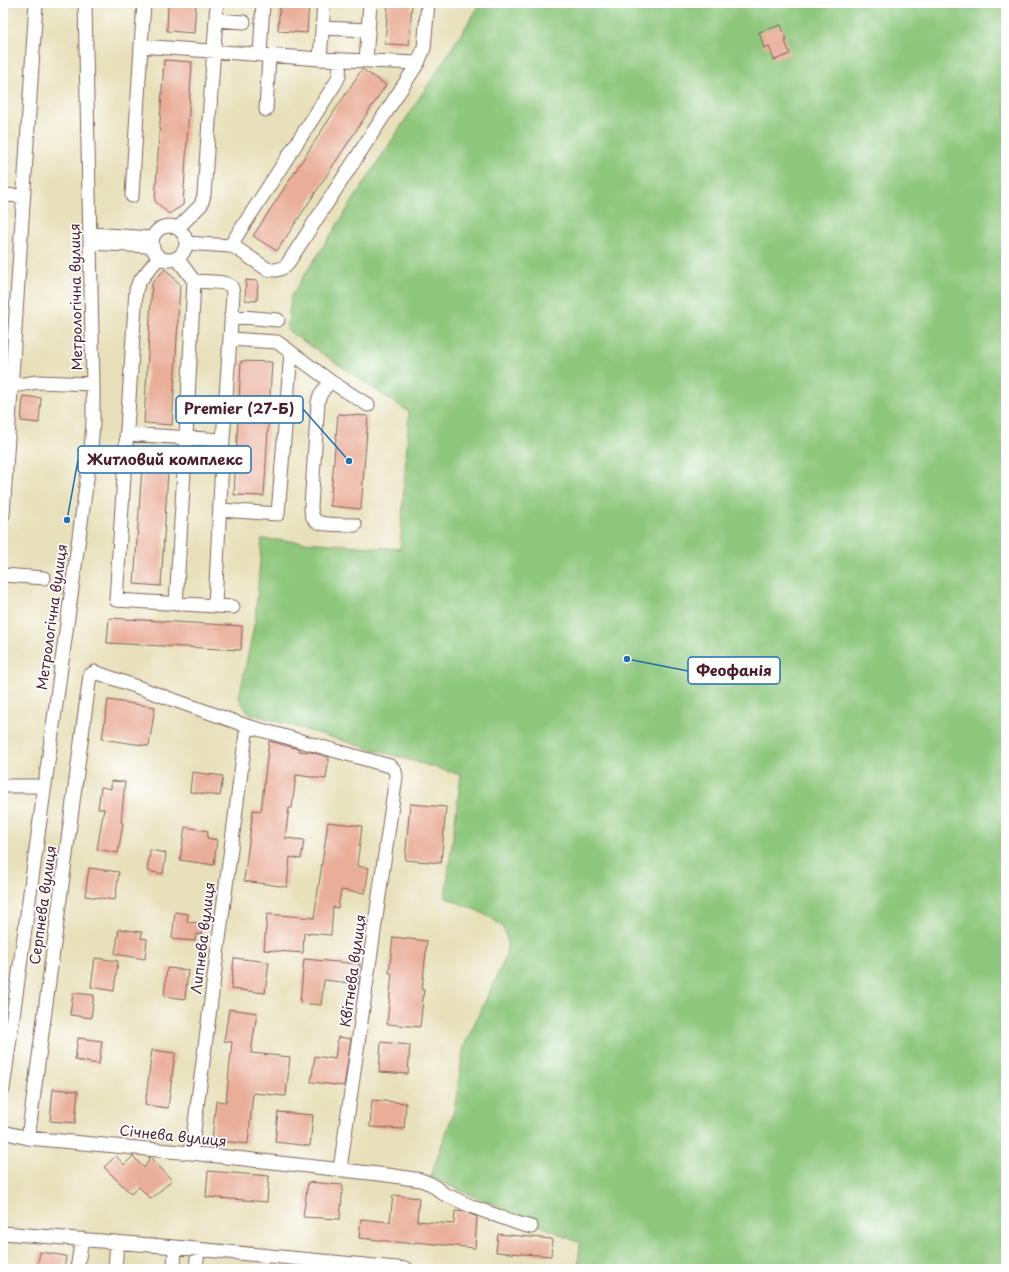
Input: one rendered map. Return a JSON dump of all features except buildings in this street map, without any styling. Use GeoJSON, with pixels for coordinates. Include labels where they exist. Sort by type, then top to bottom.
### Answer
{"type":"FeatureCollection","features":[{"type":"Feature","properties":{"kind":"street"},"geometry":{"type":"LineString","coordinates":[[3,515],[8,386],[36,3]]}},
{"type":"Feature","properties":{"kind":"street","name":"Метрологічна вулиця"},"geometry":{"type":"LineString","coordinates":[[3,1089],[91,450],[93,384],[85,3]]}},
{"type":"Feature","properties":{"kind":"street"},"geometry":{"type":"LineString","coordinates":[[132,196],[144,3]]}},
{"type":"Feature","properties":{"kind":"street"},"geometry":{"type":"LineString","coordinates":[[178,228],[200,205],[204,195],[217,3]]}},
{"type":"Feature","properties":{"kind":"street"},"geometry":{"type":"LineString","coordinates":[[263,3],[266,110]]}},
{"type":"Feature","properties":{"kind":"street"},"geometry":{"type":"LineString","coordinates":[[320,59],[324,3]]}},
{"type":"Feature","properties":{"kind":"street"},"geometry":{"type":"LineString","coordinates":[[366,61],[370,3]]}},
{"type":"Feature","properties":{"kind":"street"},"geometry":{"type":"LineString","coordinates":[[186,243],[230,246],[236,248],[272,271],[279,270],[286,266],[418,63],[424,48],[428,3]]}},
{"type":"Feature","properties":{"kind":"street"},"geometry":{"type":"LineString","coordinates":[[216,20],[244,22]]}},
{"type":"Feature","properties":{"kind":"street"},"geometry":{"type":"LineString","coordinates":[[322,28],[368,30]]}},
{"type":"Feature","properties":{"kind":"street"},"geometry":{"type":"LineString","coordinates":[[141,46],[320,59],[418,63]]}},
{"type":"Feature","properties":{"kind":"street"},"geometry":{"type":"LineString","coordinates":[[230,246],[335,84],[339,76],[340,60]]}},
{"type":"Feature","properties":{"kind":"street"},"geometry":{"type":"LineString","coordinates":[[3,195],[23,196]]}},
{"type":"Feature","properties":{"kind":"street"},"geometry":{"type":"LineString","coordinates":[[90,238],[154,247],[169,260],[177,258],[184,252],[186,243],[184,234],[178,228],[169,225],[164,226],[154,233],[154,247],[136,290],[116,600],[233,607]]}},
{"type":"Feature","properties":{"kind":"street"},"geometry":{"type":"LineString","coordinates":[[176,604],[194,281],[177,258]]}},
{"type":"Feature","properties":{"kind":"street"},"geometry":{"type":"LineString","coordinates":[[194,281],[228,284],[232,288],[233,294],[223,440],[215,606]]}},
{"type":"Feature","properties":{"kind":"street"},"geometry":{"type":"LineString","coordinates":[[231,316],[278,320]]}},
{"type":"Feature","properties":{"kind":"street"},"geometry":{"type":"LineString","coordinates":[[230,339],[277,342],[330,381],[368,405]]}},
{"type":"Feature","properties":{"kind":"street"},"geometry":{"type":"LineString","coordinates":[[220,510],[278,514],[291,352]]}},
{"type":"Feature","properties":{"kind":"street"},"geometry":{"type":"LineString","coordinates":[[330,381],[320,395],[318,402],[311,506],[312,514],[316,521],[355,525]]}},
{"type":"Feature","properties":{"kind":"street"},"geometry":{"type":"LineString","coordinates":[[8,386],[37,382],[93,384]]}},
{"type":"Feature","properties":{"kind":"street"},"geometry":{"type":"LineString","coordinates":[[126,434],[223,440]]}},
{"type":"Feature","properties":{"kind":"street"},"geometry":{"type":"LineString","coordinates":[[3,575],[44,578]]}},
{"type":"Feature","properties":{"kind":"street","name":"Серпнева вулиця"},"geometry":{"type":"LineString","coordinates":[[28,1138],[90,675],[95,672],[247,726]]}},
{"type":"Feature","properties":{"kind":"street","name":"Квітнева вулиця"},"geometry":{"type":"LineString","coordinates":[[247,726],[390,766],[394,768],[396,777],[340,1170]]}},
{"type":"Feature","properties":{"kind":"street","name":"Липнева вулиця"},"geometry":{"type":"LineString","coordinates":[[191,1153],[247,726]]}},
{"type":"Feature","properties":{"kind":"street"},"geometry":{"type":"LineString","coordinates":[[3,786],[45,786]]}},
{"type":"Feature","properties":{"kind":"street","name":"Січнева вулиця"},"geometry":{"type":"LineString","coordinates":[[3,1132],[28,1138],[191,1153],[421,1180],[431,1184],[444,1194],[473,1207],[517,1224],[531,1227]]}},
{"type":"Feature","properties":{"kind":"street"},"geometry":{"type":"LineString","coordinates":[[3,1233],[198,1249],[286,1263],[407,1269]]}},
{"type":"Feature","properties":{"kind":"street"},"geometry":{"type":"LineString","coordinates":[[77,1269],[82,1239]]}},
{"type":"Feature","properties":{"kind":"street"},"geometry":{"type":"LineString","coordinates":[[116,1269],[118,1242]]}},
{"type":"Feature","properties":{"kind":"street"},"geometry":{"type":"LineString","coordinates":[[174,1269],[176,1247]]}},
{"type":"Feature","properties":{"kind":"street"},"geometry":{"type":"LineString","coordinates":[[196,1269],[198,1249]]}},
{"type":"Feature","properties":{"kind":"green space"},"geometry":{"type":"Polygon","coordinates":[[[481,3],[1006,3],[1006,1269],[620,1269],[578,1266],[580,1243],[430,1177],[454,1111],[464,1046],[505,959],[507,947],[507,940],[503,928],[493,919],[445,897],[461,775],[248,713],[239,698],[255,621],[262,539],[400,549],[409,412],[287,330],[291,296],[481,3]]]}},
{"type":"Feature","properties":{"kind":"place","name":"Premier (27-Б)"},"geometry":{"type":"Point","coordinates":[349,461]}},
{"type":"Feature","properties":{"kind":"place","name":"Житловий комплекс"},"geometry":{"type":"Point","coordinates":[67,520]}},
{"type":"Feature","properties":{"kind":"place","name":"Феофанія"},"geometry":{"type":"Point","coordinates":[627,659]}}]}
